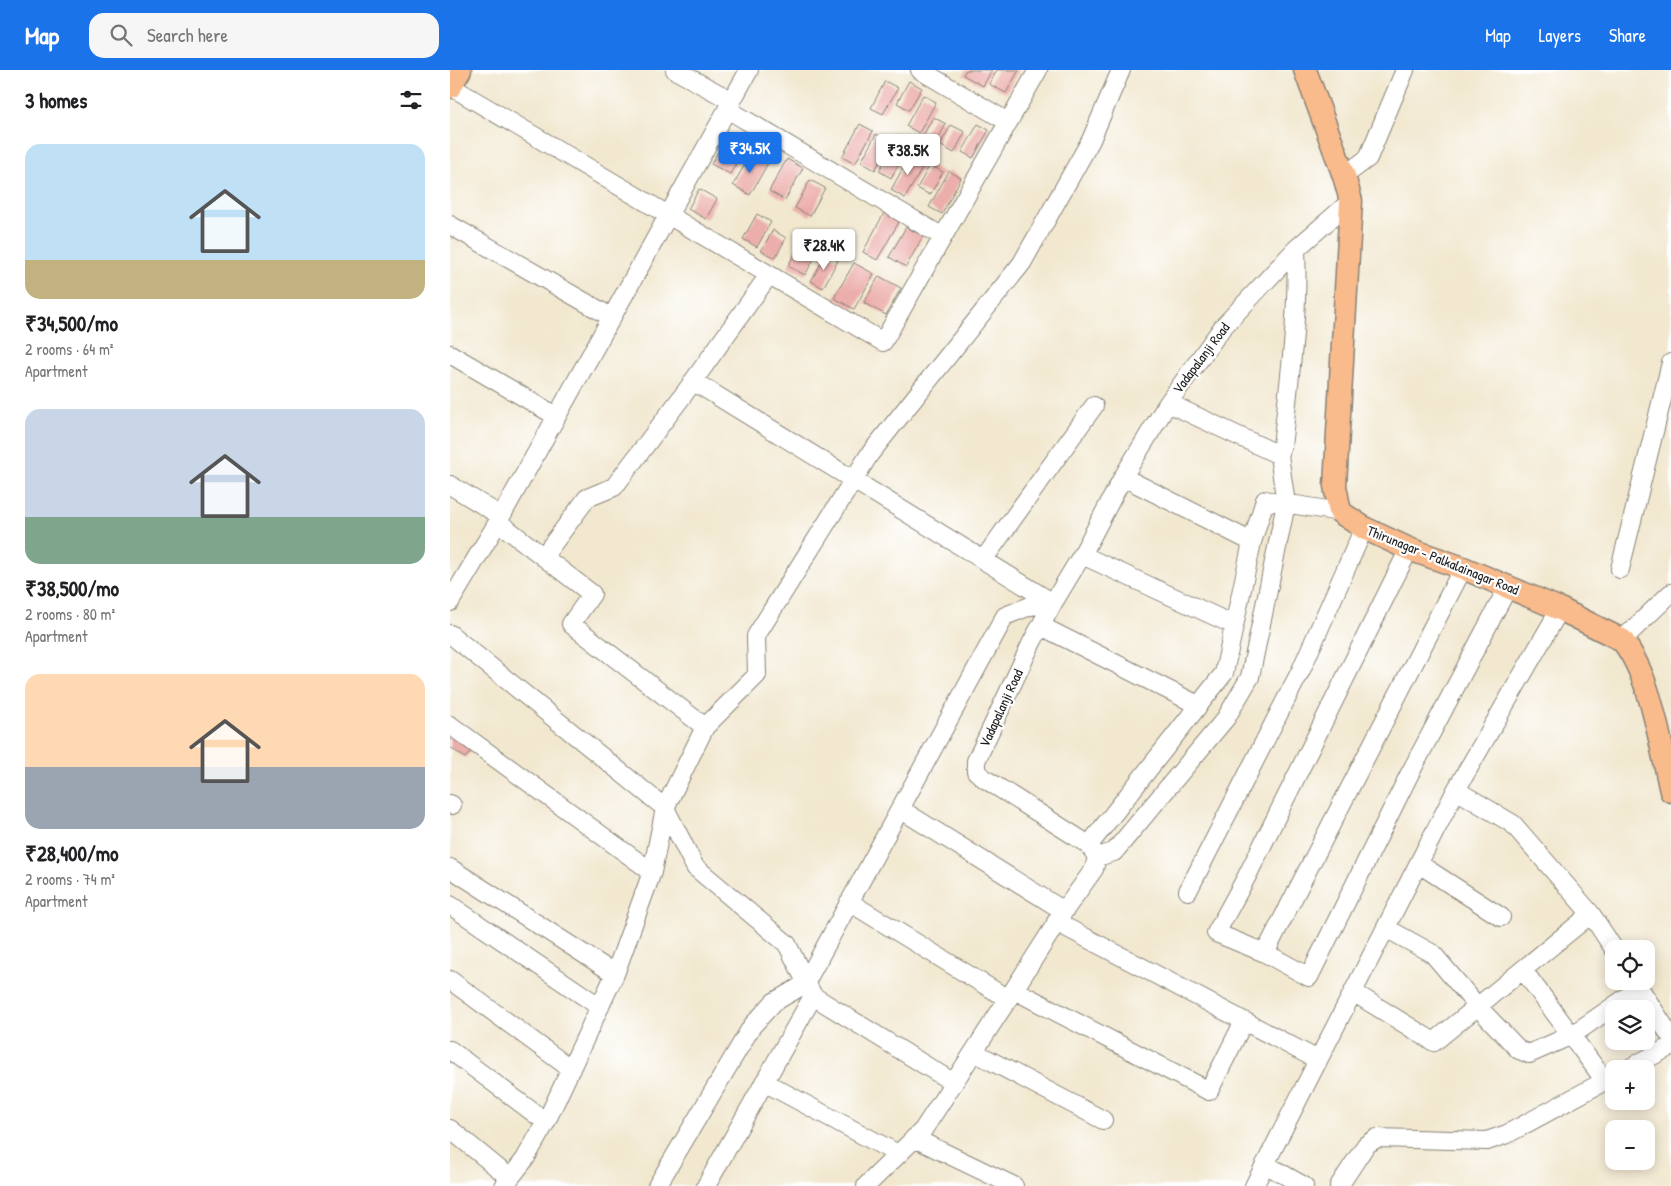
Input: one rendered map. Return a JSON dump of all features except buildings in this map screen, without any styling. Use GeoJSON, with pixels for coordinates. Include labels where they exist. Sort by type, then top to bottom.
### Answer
{"type":"FeatureCollection","features":[{"type":"Feature","properties":{"kind":"main road"},"geometry":{"type":"LineString","coordinates":[[450,86],[460,70]]}},
{"type":"Feature","properties":{"kind":"main road"},"geometry":{"type":"LineString","coordinates":[[1305,70],[1344,176],[1351,201],[1335,486],[1340,512]]}},
{"type":"Feature","properties":{"kind":"main road","name":"Thirunagar - Palkalainagar Road"},"geometry":{"type":"LineString","coordinates":[[1340,512],[1364,528],[1409,549],[1463,568],[1560,609],[1622,640]]}},
{"type":"Feature","properties":{"kind":"main road"},"geometry":{"type":"LineString","coordinates":[[1622,640],[1636,663],[1651,701],[1671,790]]}},
{"type":"Feature","properties":{"kind":"street"},"geometry":{"type":"LineString","coordinates":[[675,70],[943,236]]}},
{"type":"Feature","properties":{"kind":"street"},"geometry":{"type":"LineString","coordinates":[[450,602],[499,519],[749,70]]}},
{"type":"Feature","properties":{"kind":"street"},"geometry":{"type":"LineString","coordinates":[[920,70],[1008,122]]}},
{"type":"Feature","properties":{"kind":"street"},"geometry":{"type":"LineString","coordinates":[[450,86],[883,342],[1038,70]]}},
{"type":"Feature","properties":{"kind":"street"},"geometry":{"type":"LineString","coordinates":[[450,1130],[506,1182],[525,1159],[546,1122],[615,974],[652,872],[665,808],[705,727],[757,675],[756,636],[869,455],[1022,263],[1092,140],[1121,70]]}},
{"type":"Feature","properties":{"kind":"street"},"geometry":{"type":"LineString","coordinates":[[1344,176],[1368,158],[1406,70]]}},
{"type":"Feature","properties":{"kind":"street","name":"Vadapalanji Road"},"geometry":{"type":"LineString","coordinates":[[1093,851],[985,779],[976,771],[976,761],[1041,626],[1082,555],[1123,477],[1168,403],[1222,328],[1296,249],[1351,201]]}},
{"type":"Feature","properties":{"kind":"street"},"geometry":{"type":"LineString","coordinates":[[450,225],[611,317]]}},
{"type":"Feature","properties":{"kind":"street"},"geometry":{"type":"LineString","coordinates":[[1093,851],[1114,852],[1226,718],[1250,677],[1286,504],[1279,455],[1282,447],[1295,327],[1296,249]]}},
{"type":"Feature","properties":{"kind":"street"},"geometry":{"type":"LineString","coordinates":[[543,557],[587,498],[614,488],[769,275]]}},
{"type":"Feature","properties":{"kind":"street"},"geometry":{"type":"LineString","coordinates":[[450,354],[556,416]]}},
{"type":"Feature","properties":{"kind":"street"},"geometry":{"type":"LineString","coordinates":[[1620,569],[1668,384],[1671,363]]}},
{"type":"Feature","properties":{"kind":"street"},"geometry":{"type":"LineString","coordinates":[[693,381],[1053,604]]}},
{"type":"Feature","properties":{"kind":"street"},"geometry":{"type":"LineString","coordinates":[[1168,403],[1279,455]]}},
{"type":"Feature","properties":{"kind":"street"},"geometry":{"type":"LineString","coordinates":[[983,560],[1094,406]]}},
{"type":"Feature","properties":{"kind":"street"},"geometry":{"type":"LineString","coordinates":[[1123,477],[1252,542]]}},
{"type":"Feature","properties":{"kind":"street"},"geometry":{"type":"LineString","coordinates":[[450,486],[499,519],[543,557],[592,594],[571,624],[705,727]]}},
{"type":"Feature","properties":{"kind":"street"},"geometry":{"type":"LineString","coordinates":[[866,1186],[923,1130],[1060,916],[1094,869],[1093,851],[1198,705],[1224,673],[1252,542],[1265,500],[1340,512]]}},
{"type":"Feature","properties":{"kind":"street"},"geometry":{"type":"LineString","coordinates":[[1188,891],[1301,670],[1364,528]]}},
{"type":"Feature","properties":{"kind":"street"},"geometry":{"type":"LineString","coordinates":[[1409,549],[1247,876],[1216,932],[1265,954],[1308,977],[1408,777],[1508,587]]}},
{"type":"Feature","properties":{"kind":"street"},"geometry":{"type":"LineString","coordinates":[[1082,555],[1234,625]]}},
{"type":"Feature","properties":{"kind":"street"},"geometry":{"type":"LineString","coordinates":[[1265,954],[1463,568]]}},
{"type":"Feature","properties":{"kind":"street"},"geometry":{"type":"LineString","coordinates":[[1622,640],[1671,593]]}},
{"type":"Feature","properties":{"kind":"street"},"geometry":{"type":"LineString","coordinates":[[706,1186],[764,1082],[850,902],[1005,616],[1030,606],[1053,604]]}},
{"type":"Feature","properties":{"kind":"street"},"geometry":{"type":"LineString","coordinates":[[1254,1186],[1456,790],[1560,609]]}},
{"type":"Feature","properties":{"kind":"street"},"geometry":{"type":"LineString","coordinates":[[1041,626],[1198,705]]}},
{"type":"Feature","properties":{"kind":"street"},"geometry":{"type":"LineString","coordinates":[[450,634],[665,808],[695,866],[787,944],[809,988]]}},
{"type":"Feature","properties":{"kind":"street"},"geometry":{"type":"LineString","coordinates":[[450,725],[652,872]]}},
{"type":"Feature","properties":{"kind":"street"},"geometry":{"type":"LineString","coordinates":[[1456,790],[1513,824],[1591,914],[1608,940]]}},
{"type":"Feature","properties":{"kind":"street"},"geometry":{"type":"LineString","coordinates":[[900,809],[1060,916],[1244,1021],[1318,1060]]}},
{"type":"Feature","properties":{"kind":"street"},"geometry":{"type":"LineString","coordinates":[[1419,864],[1501,917]]}},
{"type":"Feature","properties":{"kind":"street"},"geometry":{"type":"LineString","coordinates":[[450,868],[615,974]]}},
{"type":"Feature","properties":{"kind":"street"},"geometry":{"type":"LineString","coordinates":[[850,902],[1011,995],[1209,1091],[1244,1021]]}},
{"type":"Feature","properties":{"kind":"street"},"geometry":{"type":"LineString","coordinates":[[450,905],[600,1008]]}},
{"type":"Feature","properties":{"kind":"street"},"geometry":{"type":"LineString","coordinates":[[1353,992],[1434,1042],[1591,914]]}},
{"type":"Feature","properties":{"kind":"street"},"geometry":{"type":"LineString","coordinates":[[1386,928],[1433,954],[1478,1007],[1519,1050],[1528,1054],[1572,1035],[1630,990]]}},
{"type":"Feature","properties":{"kind":"street"},"geometry":{"type":"LineString","coordinates":[[1523,970],[1572,1035],[1605,1074]]}},
{"type":"Feature","properties":{"kind":"street"},"geometry":{"type":"LineString","coordinates":[[450,980],[571,1069]]}},
{"type":"Feature","properties":{"kind":"street"},"geometry":{"type":"LineString","coordinates":[[657,1186],[752,1026],[774,1002],[800,987],[809,988],[954,1083]]}},
{"type":"Feature","properties":{"kind":"street"},"geometry":{"type":"LineString","coordinates":[[1640,990],[1671,1036]]}},
{"type":"Feature","properties":{"kind":"street"},"geometry":{"type":"LineString","coordinates":[[1645,1060],[1671,1046]]}},
{"type":"Feature","properties":{"kind":"street"},"geometry":{"type":"LineString","coordinates":[[450,1050],[546,1122]]}},
{"type":"Feature","properties":{"kind":"street"},"geometry":{"type":"LineString","coordinates":[[974,1052],[1103,1120]]}},
{"type":"Feature","properties":{"kind":"street"},"geometry":{"type":"LineString","coordinates":[[1339,1186],[1366,1145],[1377,1138],[1487,1141],[1507,1134],[1605,1081]]}},
{"type":"Feature","properties":{"kind":"street"},"geometry":{"type":"LineString","coordinates":[[764,1082],[898,1154]]}},
{"type":"Feature","properties":{"kind":"street"},"geometry":{"type":"LineString","coordinates":[[914,1138],[1014,1186]]}},
{"type":"Feature","properties":{"kind":"street"},"geometry":{"type":"LineString","coordinates":[[1265,1164],[1304,1186]]}}]}
